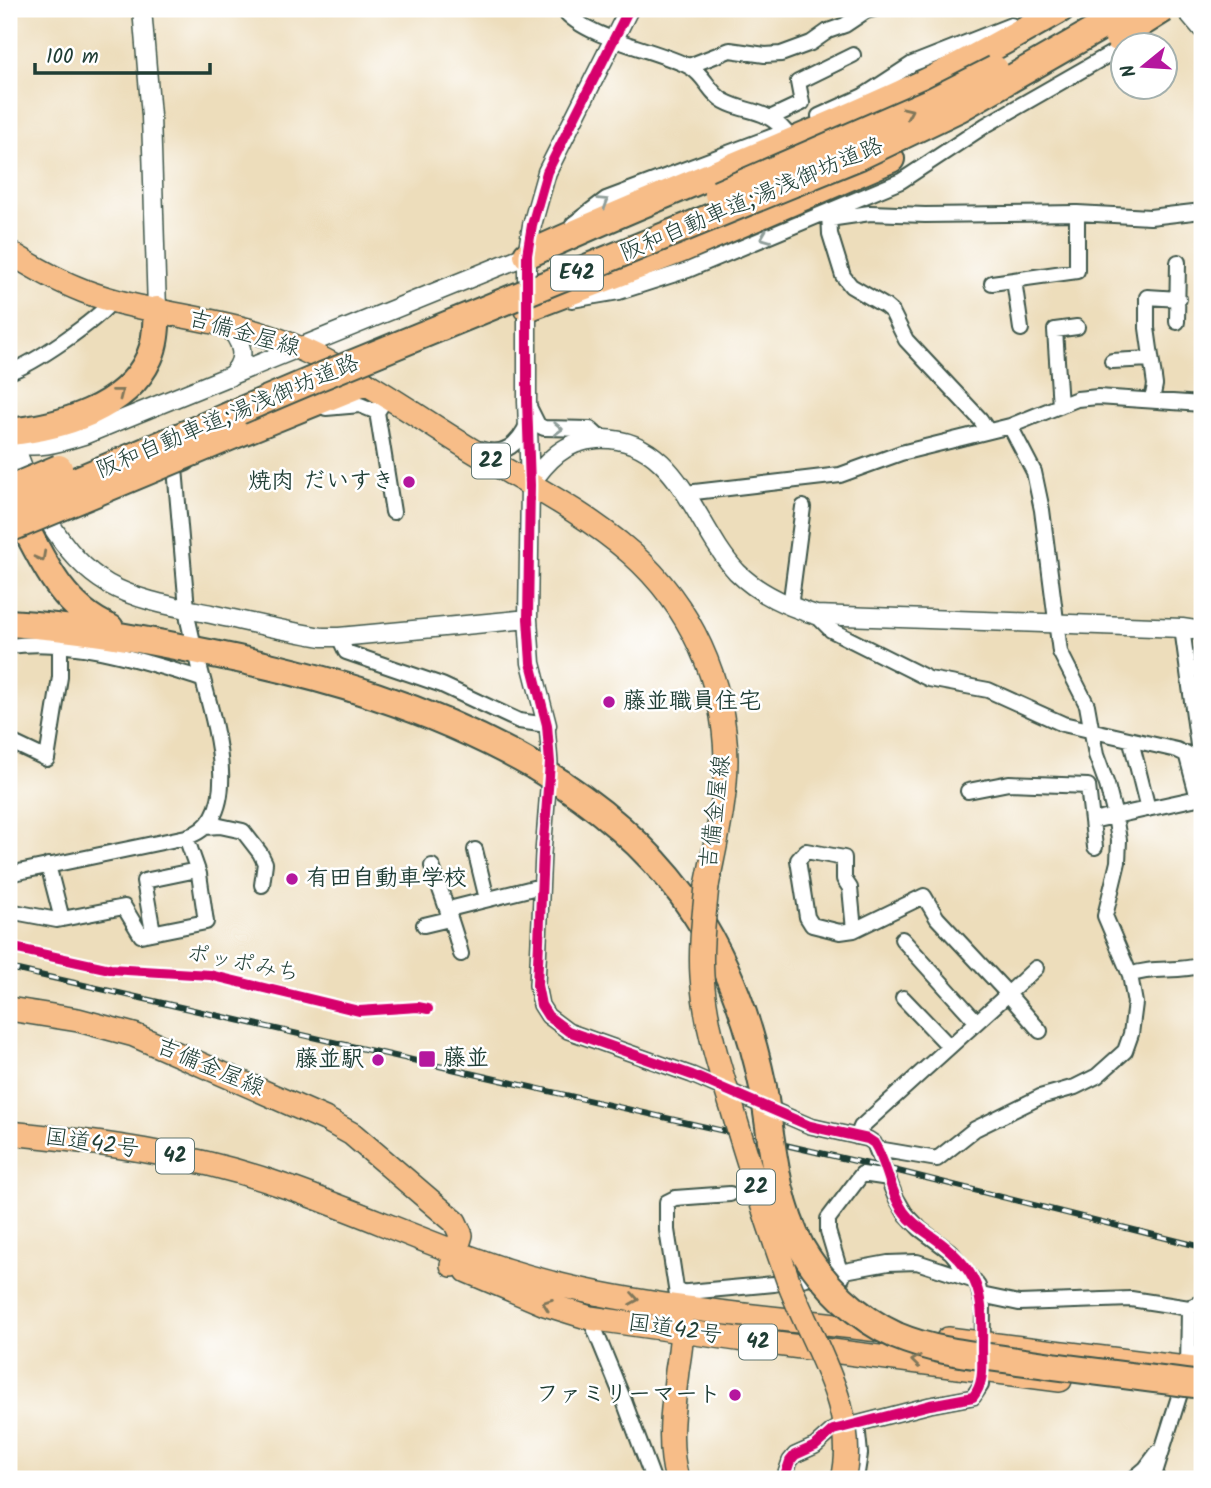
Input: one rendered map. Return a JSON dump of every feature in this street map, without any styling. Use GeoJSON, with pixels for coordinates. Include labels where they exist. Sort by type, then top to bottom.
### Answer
{"type":"FeatureCollection","features":[{"type":"Feature","properties":{"kind":"highway"},"geometry":{"type":"LineString","coordinates":[[527,255],[926,82],[1061,9]]}},
{"type":"Feature","properties":{"kind":"highway","name":"阪和自動車道;湯浅御坊道路"},"geometry":{"type":"LineString","coordinates":[[9,489],[617,238],[813,154],[982,76],[1099,9]]}},
{"type":"Feature","properties":{"kind":"highway","name":"阪和自動車道;湯浅御坊道路"},"geometry":{"type":"LineString","coordinates":[[9,509],[317,378],[860,156],[989,92],[1132,9]]}},
{"type":"Feature","properties":{"kind":"highway"},"geometry":{"type":"LineString","coordinates":[[527,308],[682,249],[891,159],[986,114],[1164,9]]}},
{"type":"Feature","properties":{"kind":"highway"},"geometry":{"type":"LineString","coordinates":[[10,439],[102,405],[131,384],[142,371],[154,345],[157,310]]}},
{"type":"Feature","properties":{"kind":"highway"},"geometry":{"type":"LineString","coordinates":[[9,528],[363,383]]}},
{"type":"Feature","properties":{"kind":"highway"},"geometry":{"type":"LineString","coordinates":[[9,497],[52,578],[65,596],[97,622],[135,638]]}},
{"type":"Feature","properties":{"kind":"highway"},"geometry":{"type":"LineString","coordinates":[[9,623],[60,626],[135,638],[272,666],[352,687],[461,728],[561,783],[606,815],[646,852],[674,883],[707,929],[738,994],[750,1028],[778,1177],[790,1220],[800,1245],[838,1296],[875,1324],[921,1344],[962,1353],[1195,1383]]}},
{"type":"Feature","properties":{"kind":"main road","name":"吉備金屋線"},"geometry":{"type":"LineString","coordinates":[[9,251],[84,291],[266,335],[299,348],[363,383],[382,405],[459,442],[596,527],[630,553],[673,598],[695,634],[711,673],[722,716],[726,760],[722,809],[707,886],[701,955],[704,995],[712,1037],[770,1228],[840,1410],[847,1448],[843,1479]]}},
{"type":"Feature","properties":{"kind":"main road","name":"吉備金屋線"},"geometry":{"type":"LineString","coordinates":[[9,1009],[78,1020],[134,1035],[325,1119],[352,1134],[455,1222],[461,1235],[455,1258]]}},
{"type":"Feature","properties":{"kind":"main road","name":"国道42号"},"geometry":{"type":"LineString","coordinates":[[9,1133],[111,1144],[204,1162],[278,1184],[336,1205],[455,1258],[545,1304],[590,1318],[982,1370],[1195,1383]]}},
{"type":"Feature","properties":{"kind":"main road","name":"国道42号"},"geometry":{"type":"LineString","coordinates":[[455,1258],[575,1288],[678,1299],[844,1326],[982,1343],[1195,1383]]}},
{"type":"Feature","properties":{"kind":"main road"},"geometry":{"type":"LineString","coordinates":[[677,1479],[671,1433],[683,1330],[678,1299]]}},
{"type":"Feature","properties":{"kind":"street"},"geometry":{"type":"LineString","coordinates":[[142,9],[151,116],[157,310]]}},
{"type":"Feature","properties":{"kind":"street"},"geometry":{"type":"LineString","coordinates":[[563,9],[580,23],[689,66],[704,78],[715,95],[726,102],[763,113],[786,132]]}},
{"type":"Feature","properties":{"kind":"street"},"geometry":{"type":"LineString","coordinates":[[629,9],[547,172],[532,225],[527,255],[530,485],[528,619],[531,663],[547,724],[550,763],[537,985],[541,1005],[556,1024],[568,1031],[703,1080],[810,1126],[868,1139],[878,1149],[901,1206],[912,1222],[951,1252],[975,1281],[981,1295],[981,1385],[973,1397],[930,1405],[834,1430],[815,1446],[795,1455],[790,1461],[785,1479]]}},
{"type":"Feature","properties":{"kind":"street"},"geometry":{"type":"LineString","coordinates":[[689,66],[730,50],[765,55],[781,54],[811,44],[828,31],[874,9]]}},
{"type":"Feature","properties":{"kind":"street"},"geometry":{"type":"LineString","coordinates":[[10,439],[39,445],[64,442],[527,255],[606,199],[786,132],[863,96],[912,64],[1016,23],[1044,9]]}},
{"type":"Feature","properties":{"kind":"street"},"geometry":{"type":"LineString","coordinates":[[1126,9],[1146,32]]}},
{"type":"Feature","properties":{"kind":"street"},"geometry":{"type":"LineString","coordinates":[[1149,32],[1184,9],[1202,29]]}},
{"type":"Feature","properties":{"kind":"street"},"geometry":{"type":"LineString","coordinates":[[527,308],[566,299],[579,300],[619,292],[829,216],[901,181],[986,125],[1110,54]]}},
{"type":"Feature","properties":{"kind":"street"},"geometry":{"type":"LineString","coordinates":[[770,118],[802,103],[797,82],[853,55]]}},
{"type":"Feature","properties":{"kind":"street"},"geometry":{"type":"LineString","coordinates":[[829,216],[870,213],[1077,213],[1150,217],[1202,211]]}},
{"type":"Feature","properties":{"kind":"street"},"geometry":{"type":"LineString","coordinates":[[992,283],[1077,271],[1077,213]]}},
{"type":"Feature","properties":{"kind":"street"},"geometry":{"type":"LineString","coordinates":[[829,216],[830,234],[843,276],[851,286],[892,312],[906,340],[988,431]]}},
{"type":"Feature","properties":{"kind":"street"},"geometry":{"type":"LineString","coordinates":[[1177,322],[1178,262]]}},
{"type":"Feature","properties":{"kind":"street"},"geometry":{"type":"LineString","coordinates":[[1014,280],[1021,329]]}},
{"type":"Feature","properties":{"kind":"street"},"geometry":{"type":"LineString","coordinates":[[1152,400],[1155,385],[1150,359],[1147,297],[1179,299]]}},
{"type":"Feature","properties":{"kind":"street"},"geometry":{"type":"LineString","coordinates":[[9,372],[19,369],[75,332],[105,310],[113,300]]}},
{"type":"Feature","properties":{"kind":"street"},"geometry":{"type":"LineString","coordinates":[[225,325],[233,332],[242,351],[240,365],[229,377]]}},
{"type":"Feature","properties":{"kind":"street"},"geometry":{"type":"LineString","coordinates":[[1060,406],[1055,330],[1077,327]]}},
{"type":"Feature","properties":{"kind":"street"},"geometry":{"type":"LineString","coordinates":[[1112,361],[1150,359]]}},
{"type":"Feature","properties":{"kind":"street"},"geometry":{"type":"LineString","coordinates":[[686,493],[840,475],[901,453],[1010,426],[1077,399],[1098,397],[1202,404]]}},
{"type":"Feature","properties":{"kind":"street"},"geometry":{"type":"LineString","coordinates":[[527,401],[532,418],[538,425],[551,430],[590,429],[601,439]]}},
{"type":"Feature","properties":{"kind":"street"},"geometry":{"type":"LineString","coordinates":[[193,642],[187,609],[175,468],[321,409],[382,405],[393,512]]}},
{"type":"Feature","properties":{"kind":"street"},"geometry":{"type":"LineString","coordinates":[[459,442],[494,453],[503,451],[517,443],[528,423]]}},
{"type":"Feature","properties":{"kind":"street"},"geometry":{"type":"LineString","coordinates":[[878,1149],[937,1159],[975,1129],[1040,1097],[1075,1087],[1097,1076],[1125,1051],[1131,1034],[1135,1003],[1129,975],[1105,916],[1118,862],[1119,841],[1115,816],[1096,755],[1087,705],[1060,652],[1042,510],[1034,472],[1010,426]]}},
{"type":"Feature","properties":{"kind":"street"},"geometry":{"type":"LineString","coordinates":[[10,439],[41,508],[68,546],[87,568],[108,584],[126,592],[187,609],[303,634],[339,637],[528,619]]}},
{"type":"Feature","properties":{"kind":"street"},"geometry":{"type":"LineString","coordinates":[[530,485],[542,467],[561,450],[576,442],[619,440],[639,447],[665,466],[686,493],[712,539],[738,572],[761,591],[790,607],[816,615],[1056,622],[1202,631]]}},
{"type":"Feature","properties":{"kind":"street"},"geometry":{"type":"LineString","coordinates":[[790,607],[803,507]]}},
{"type":"Feature","properties":{"kind":"street"},"geometry":{"type":"LineString","coordinates":[[816,615],[831,630],[929,679],[988,690],[1063,724],[1186,753],[1201,761]]}},
{"type":"Feature","properties":{"kind":"street"},"geometry":{"type":"LineString","coordinates":[[1182,628],[1195,669],[1201,761]]}},
{"type":"Feature","properties":{"kind":"street"},"geometry":{"type":"LineString","coordinates":[[339,637],[346,652],[442,685],[519,721],[547,724]]}},
{"type":"Feature","properties":{"kind":"street"},"geometry":{"type":"LineString","coordinates":[[9,646],[41,644],[91,649],[202,679]]}},
{"type":"Feature","properties":{"kind":"street"},"geometry":{"type":"LineString","coordinates":[[9,741],[47,759],[60,677],[60,645]]}},
{"type":"Feature","properties":{"kind":"street"},"geometry":{"type":"LineString","coordinates":[[198,660],[223,773],[219,801],[205,827]]}},
{"type":"Feature","properties":{"kind":"street"},"geometry":{"type":"LineString","coordinates":[[1131,741],[1147,809]]}},
{"type":"Feature","properties":{"kind":"street"},"geometry":{"type":"LineString","coordinates":[[1092,821],[1200,798],[1186,753]]}},
{"type":"Feature","properties":{"kind":"street"},"geometry":{"type":"LineString","coordinates":[[968,791],[1009,783],[1088,786],[1095,846]]}},
{"type":"Feature","properties":{"kind":"street"},"geometry":{"type":"LineString","coordinates":[[9,874],[186,836],[205,827],[220,826],[243,831],[260,853],[265,863],[262,885]]}},
{"type":"Feature","properties":{"kind":"street"},"geometry":{"type":"LineString","coordinates":[[9,911],[46,919],[62,919],[124,907],[141,935],[206,922],[197,870],[186,836]]}},
{"type":"Feature","properties":{"kind":"street"},"geometry":{"type":"LineString","coordinates":[[475,850],[487,899]]}},
{"type":"Feature","properties":{"kind":"street"},"geometry":{"type":"LineString","coordinates":[[854,930],[850,888],[844,879],[844,858],[806,851],[798,860],[807,917],[812,925],[839,932],[854,930],[924,896],[937,918],[1040,1031]]}},
{"type":"Feature","properties":{"kind":"street"},"geometry":{"type":"LineString","coordinates":[[48,866],[62,919]]}},
{"type":"Feature","properties":{"kind":"street"},"geometry":{"type":"LineString","coordinates":[[432,866],[461,954]]}},
{"type":"Feature","properties":{"kind":"street"},"geometry":{"type":"LineString","coordinates":[[153,933],[144,881],[197,870]]}},
{"type":"Feature","properties":{"kind":"street"},"geometry":{"type":"LineString","coordinates":[[424,925],[445,920],[453,908],[541,886]]}},
{"type":"Feature","properties":{"kind":"street"},"geometry":{"type":"LineString","coordinates":[[902,939],[976,1021]]}},
{"type":"Feature","properties":{"kind":"street"},"geometry":{"type":"LineString","coordinates":[[1129,975],[1143,969],[1191,968],[1202,965]]}},
{"type":"Feature","properties":{"kind":"street"},"geometry":{"type":"LineString","coordinates":[[857,1137],[862,1127],[1036,968]]}},
{"type":"Feature","properties":{"kind":"street"},"geometry":{"type":"LineString","coordinates":[[903,998],[949,1046]]}},
{"type":"Feature","properties":{"kind":"street"},"geometry":{"type":"LineString","coordinates":[[844,1326],[840,1271],[828,1231],[828,1219],[862,1174],[889,1178]]}},
{"type":"Feature","properties":{"kind":"street"},"geometry":{"type":"LineString","coordinates":[[730,1194],[675,1198],[667,1202],[667,1230],[678,1299],[774,1284],[868,1265],[918,1262],[975,1281]]}},
{"type":"Feature","properties":{"kind":"street"},"geometry":{"type":"LineString","coordinates":[[981,1295],[1019,1303],[1131,1298],[1195,1305],[1195,1383],[1165,1442],[1153,1479]]}},
{"type":"Feature","properties":{"kind":"street"},"geometry":{"type":"LineString","coordinates":[[590,1318],[653,1479]]}},
{"type":"Feature","properties":{"kind":"street"},"geometry":{"type":"LineString","coordinates":[[856,1479],[860,1454],[857,1424]]}},
{"type":"Feature","properties":{"kind":"street"},"geometry":{"type":"LineString","coordinates":[[1133,1479],[1146,1468],[1165,1442]]}},
{"type":"Feature","properties":{"kind":"railway"},"geometry":{"type":"LineString","coordinates":[[9,968],[886,1168],[1202,1247]]}},
{"type":"Feature","properties":{"kind":"cycle path"},"geometry":{"type":"LineString","coordinates":[[629,9],[547,172],[532,225],[527,255],[530,485],[528,619],[531,663],[547,725],[550,763],[537,985],[541,1005],[548,1016],[568,1031],[692,1075],[810,1126],[868,1139],[874,1143],[904,1212],[965,1266],[977,1288],[982,1314],[982,1373],[973,1397],[833,1430],[815,1446],[795,1455],[784,1479]]}},
{"type":"Feature","properties":{"kind":"cycle path","name":"ポッポみち"},"geometry":{"type":"LineString","coordinates":[[9,947],[110,969],[210,975],[359,1011],[418,1007],[428,1009]]}},
{"type":"Feature","properties":{"kind":"place","name":"焼肉 だいすき"},"geometry":{"type":"Point","coordinates":[409,482]}},
{"type":"Feature","properties":{"kind":"place","name":"藤並職員住宅"},"geometry":{"type":"Point","coordinates":[609,702]}},
{"type":"Feature","properties":{"kind":"place","name":"有田自動車学校"},"geometry":{"type":"Point","coordinates":[292,879]}},
{"type":"Feature","properties":{"kind":"place","name":"藤並"},"geometry":{"type":"Point","coordinates":[427,1059]}},
{"type":"Feature","properties":{"kind":"place","name":"藤並駅"},"geometry":{"type":"Point","coordinates":[378,1060]}},
{"type":"Feature","properties":{"kind":"place","name":"ファミリーマート"},"geometry":{"type":"Point","coordinates":[735,1395]}}]}
